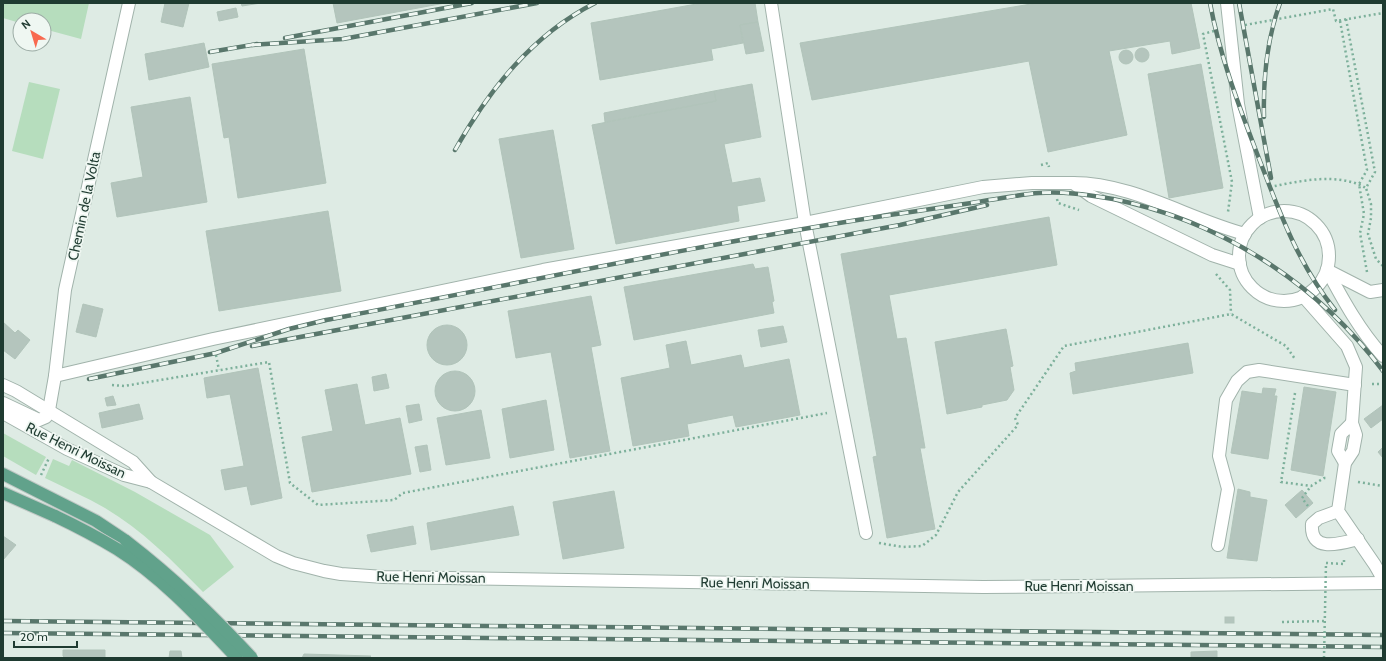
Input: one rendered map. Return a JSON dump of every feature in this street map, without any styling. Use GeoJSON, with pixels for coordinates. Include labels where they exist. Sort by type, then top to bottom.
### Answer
{"type":"FeatureCollection","features":[{"type":"Feature","properties":{"kind":"main road"},"geometry":{"type":"LineString","coordinates":[[3,474],[65,504],[96,521],[126,541],[171,576],[252,658]]}},
{"type":"Feature","properties":{"kind":"main road"},"geometry":{"type":"LineString","coordinates":[[3,493],[55,516],[118,549],[145,569],[175,595],[237,658]]}},
{"type":"Feature","properties":{"kind":"street","name":"Chemin de la Volta"},"geometry":{"type":"LineString","coordinates":[[49,410],[55,376],[65,290],[129,3]]}},
{"type":"Feature","properties":{"kind":"street"},"geometry":{"type":"LineString","coordinates":[[771,3],[805,223],[866,533]]}},
{"type":"Feature","properties":{"kind":"street"},"geometry":{"type":"LineString","coordinates":[[1227,3],[1238,104],[1260,218]]}},
{"type":"Feature","properties":{"kind":"street"},"geometry":{"type":"LineString","coordinates":[[55,376],[213,339],[544,270],[805,223],[983,187],[1032,183],[1093,183],[1117,188],[1222,228],[1245,234]]}},
{"type":"Feature","properties":{"kind":"street"},"geometry":{"type":"LineString","coordinates":[[1073,183],[1091,196],[1212,255],[1240,264]]}},
{"type":"Feature","properties":{"kind":"street"},"geometry":{"type":"LineString","coordinates":[[1285,210],[1296,212],[1310,220],[1322,232],[1328,249],[1327,270],[1317,286],[1303,296],[1292,301],[1274,300],[1260,295],[1246,280],[1240,264],[1239,251],[1245,234],[1260,218],[1285,210]]}},
{"type":"Feature","properties":{"kind":"street"},"geometry":{"type":"LineString","coordinates":[[1327,270],[1370,292],[1383,290]]}},
{"type":"Feature","properties":{"kind":"street"},"geometry":{"type":"LineString","coordinates":[[1327,270],[1342,298],[1373,345],[1383,356]]}},
{"type":"Feature","properties":{"kind":"street"},"geometry":{"type":"LineString","coordinates":[[1303,296],[1347,346],[1356,367],[1352,424],[1356,435],[1354,451],[1345,463],[1338,511],[1358,539],[1383,579]]}},
{"type":"Feature","properties":{"kind":"street"},"geometry":{"type":"LineString","coordinates":[[1218,545],[1228,490],[1219,456],[1226,400],[1237,381],[1247,372],[1259,370],[1355,385]]}},
{"type":"Feature","properties":{"kind":"street","name":"Rue Henri Moissan"},"geometry":{"type":"LineString","coordinates":[[3,385],[49,410],[133,462],[151,482]]}},
{"type":"Feature","properties":{"kind":"street","name":"Rue Henri Moissan"},"geometry":{"type":"LineString","coordinates":[[3,403],[39,420],[46,417],[49,410]]}},
{"type":"Feature","properties":{"kind":"street","name":"Rue Henri Moissan"},"geometry":{"type":"LineString","coordinates":[[3,413],[67,449],[124,475],[151,482],[276,556],[310,568],[356,575],[983,587],[1383,583]]}},
{"type":"Feature","properties":{"kind":"street"},"geometry":{"type":"LineString","coordinates":[[1338,511],[1319,518],[1312,524],[1311,535],[1314,540],[1322,544],[1342,543],[1358,539]]}},
{"type":"Feature","properties":{"kind":"path"},"geometry":{"type":"LineString","coordinates":[[1370,292],[1360,233],[1364,214],[1360,184],[1367,170],[1340,21],[1383,12]]}},
{"type":"Feature","properties":{"kind":"path"},"geometry":{"type":"LineString","coordinates":[[1346,19],[1375,172],[1366,188]]}},
{"type":"Feature","properties":{"kind":"path"},"geometry":{"type":"LineString","coordinates":[[1230,196],[1255,192],[1284,184],[1335,179],[1360,184],[1366,188],[1371,204],[1371,218],[1368,234],[1376,259],[1383,266]]}},
{"type":"Feature","properties":{"kind":"path"},"geometry":{"type":"LineString","coordinates":[[877,538],[879,544],[904,547],[922,546],[936,535],[958,492],[1018,425],[1015,418],[1064,346],[1231,314],[1286,346],[1298,365],[1298,375],[1281,482],[1311,486]]}},
{"type":"Feature","properties":{"kind":"path"},"geometry":{"type":"LineString","coordinates":[[112,385],[124,386],[269,362],[290,483],[318,505],[394,500],[403,493],[842,411]]}},
{"type":"Feature","properties":{"kind":"path"},"geometry":{"type":"LineString","coordinates":[[40,478],[50,458]]}},
{"type":"Feature","properties":{"kind":"path"},"geometry":{"type":"LineString","coordinates":[[1319,518],[1302,498],[1311,486],[1324,478],[1383,486]]}},
{"type":"Feature","properties":{"kind":"path"},"geometry":{"type":"LineString","coordinates":[[1324,658],[1326,563]]}},
{"type":"Feature","properties":{"kind":"path"},"geometry":{"type":"LineString","coordinates":[[1282,622],[1325,621]]}},
{"type":"Feature","properties":{"kind":"green space"},"geometry":{"type":"Polygon","coordinates":[[[3,3],[89,3],[81,39],[52,31],[52,12],[12,12],[12,21],[3,18],[3,3]]]}},
{"type":"Feature","properties":{"kind":"green space"},"geometry":{"type":"Polygon","coordinates":[[[29,82],[60,89],[43,159],[12,151],[29,82]]]}},
{"type":"Feature","properties":{"kind":"green space"},"geometry":{"type":"Polygon","coordinates":[[[3,433],[46,457],[36,475],[3,456],[3,433]]]}},
{"type":"Feature","properties":{"kind":"green space"},"geometry":{"type":"Polygon","coordinates":[[[53,459],[69,466],[72,460],[135,492],[210,535],[234,567],[203,592],[169,558],[132,526],[98,504],[45,478],[53,459]]]}},
{"type":"Feature","properties":{"kind":"building"},"geometry":{"type":"Polygon","coordinates":[[[165,3],[189,3],[183,27],[161,22],[165,3]]]}},
{"type":"Feature","properties":{"kind":"building"},"geometry":{"type":"Polygon","coordinates":[[[241,3],[261,3],[242,6],[241,3]]]}},
{"type":"Feature","properties":{"kind":"building"},"geometry":{"type":"Polygon","coordinates":[[[333,3],[445,3],[337,23],[333,3]]]}},
{"type":"Feature","properties":{"kind":"building"},"geometry":{"type":"Polygon","coordinates":[[[702,3],[755,3],[758,22],[740,25],[743,43],[711,49],[713,60],[600,80],[591,23],[702,3]]]}},
{"type":"Feature","properties":{"kind":"building"},"geometry":{"type":"Polygon","coordinates":[[[1037,3],[1191,3],[1200,48],[1172,54],[1170,41],[1109,51],[1127,135],[1048,152],[1029,61],[812,100],[800,43],[1037,3]]]}},
{"type":"Feature","properties":{"kind":"building"},"geometry":{"type":"Polygon","coordinates":[[[236,8],[238,17],[219,21],[217,12],[236,8]]]}},
{"type":"Feature","properties":{"kind":"building"},"geometry":{"type":"Polygon","coordinates":[[[758,22],[764,51],[746,54],[740,25],[758,22]]]}},
{"type":"Feature","properties":{"kind":"building"},"geometry":{"type":"Polygon","coordinates":[[[204,43],[209,67],[149,80],[145,54],[204,43]]]}},
{"type":"Feature","properties":{"kind":"building"},"geometry":{"type":"Polygon","coordinates":[[[1139,48],[1145,48],[1149,52],[1149,58],[1145,62],[1139,62],[1135,58],[1135,52],[1139,48]]]}},
{"type":"Feature","properties":{"kind":"building"},"geometry":{"type":"Polygon","coordinates":[[[304,49],[326,183],[238,198],[229,137],[224,138],[212,64],[304,49]]]}},
{"type":"Feature","properties":{"kind":"building"},"geometry":{"type":"Polygon","coordinates":[[[1123,50],[1129,50],[1133,54],[1133,60],[1129,64],[1123,64],[1119,60],[1119,54],[1123,50]]]}},
{"type":"Feature","properties":{"kind":"building"},"geometry":{"type":"Polygon","coordinates":[[[1201,64],[1223,188],[1169,198],[1148,74],[1201,64]]]}},
{"type":"Feature","properties":{"kind":"building"},"geometry":{"type":"Polygon","coordinates":[[[752,84],[761,137],[724,144],[732,183],[760,178],[765,201],[737,206],[739,221],[616,244],[592,125],[716,101],[714,91],[752,84]]]}},
{"type":"Feature","properties":{"kind":"building"},"geometry":{"type":"Polygon","coordinates":[[[714,91],[716,101],[605,122],[604,113],[714,91]]]}},
{"type":"Feature","properties":{"kind":"building"},"geometry":{"type":"Polygon","coordinates":[[[190,97],[207,202],[117,217],[111,183],[143,177],[131,107],[190,97]]]}},
{"type":"Feature","properties":{"kind":"building"},"geometry":{"type":"Polygon","coordinates":[[[553,130],[574,249],[521,258],[499,139],[553,130]]]}},
{"type":"Feature","properties":{"kind":"building"},"geometry":{"type":"Polygon","coordinates":[[[328,211],[341,291],[219,311],[206,231],[328,211]]]}},
{"type":"Feature","properties":{"kind":"building"},"geometry":{"type":"Polygon","coordinates":[[[1049,217],[1057,265],[889,295],[897,339],[906,338],[925,448],[920,448],[935,529],[887,538],[873,457],[877,456],[841,254],[1049,217]]]}},
{"type":"Feature","properties":{"kind":"building"},"geometry":{"type":"Polygon","coordinates":[[[753,264],[755,269],[768,267],[774,301],[772,302],[774,313],[634,340],[624,287],[753,264]]]}},
{"type":"Feature","properties":{"kind":"building"},"geometry":{"type":"Polygon","coordinates":[[[591,296],[601,345],[591,347],[610,451],[570,458],[551,352],[516,358],[508,311],[591,296]]]}},
{"type":"Feature","properties":{"kind":"building"},"geometry":{"type":"Polygon","coordinates":[[[83,304],[103,309],[96,337],[76,332],[83,304]]]}},
{"type":"Feature","properties":{"kind":"building"},"geometry":{"type":"Polygon","coordinates":[[[3,322],[15,333],[18,330],[30,340],[15,359],[3,350],[3,322]]]}},
{"type":"Feature","properties":{"kind":"building"},"geometry":{"type":"Polygon","coordinates":[[[447,325],[455,327],[461,331],[465,337],[467,345],[465,353],[461,359],[455,363],[447,365],[439,363],[433,359],[429,353],[427,345],[429,337],[433,331],[439,327],[447,325]]]}},
{"type":"Feature","properties":{"kind":"building"},"geometry":{"type":"Polygon","coordinates":[[[783,326],[787,342],[761,347],[758,330],[783,326]]]}},
{"type":"Feature","properties":{"kind":"building"},"geometry":{"type":"Polygon","coordinates":[[[1006,329],[1013,366],[1010,367],[1014,390],[1007,400],[947,414],[935,342],[1006,329]]]}},
{"type":"Feature","properties":{"kind":"building"},"geometry":{"type":"Polygon","coordinates":[[[686,341],[691,365],[741,355],[744,368],[789,359],[800,415],[736,427],[733,415],[687,424],[689,436],[633,446],[621,378],[670,368],[666,345],[686,341]]]}},
{"type":"Feature","properties":{"kind":"building"},"geometry":{"type":"Polygon","coordinates":[[[1188,343],[1193,373],[1073,394],[1070,373],[1076,371],[1075,363],[1188,343]]]}},
{"type":"Feature","properties":{"kind":"building"},"geometry":{"type":"Polygon","coordinates":[[[258,368],[282,498],[251,505],[247,486],[225,490],[221,470],[244,466],[230,394],[207,398],[204,378],[258,368]]]}},
{"type":"Feature","properties":{"kind":"building"},"geometry":{"type":"Polygon","coordinates":[[[455,371],[463,373],[469,377],[473,383],[475,391],[473,399],[469,405],[463,409],[455,411],[447,409],[441,405],[437,399],[435,391],[437,383],[441,377],[447,373],[455,371]]]}},
{"type":"Feature","properties":{"kind":"building"},"geometry":{"type":"Polygon","coordinates":[[[386,374],[389,388],[374,391],[372,377],[386,374]]]}},
{"type":"Feature","properties":{"kind":"building"},"geometry":{"type":"Polygon","coordinates":[[[357,384],[365,425],[400,418],[411,474],[312,492],[302,437],[333,431],[325,390],[357,384]]]}},
{"type":"Feature","properties":{"kind":"building"},"geometry":{"type":"Polygon","coordinates":[[[1304,387],[1336,392],[1323,476],[1291,470],[1304,387]]]}},
{"type":"Feature","properties":{"kind":"building"},"geometry":{"type":"Polygon","coordinates":[[[1263,388],[1276,389],[1274,396],[1277,396],[1268,459],[1231,453],[1242,391],[1262,394],[1263,388]]]}},
{"type":"Feature","properties":{"kind":"building"},"geometry":{"type":"Polygon","coordinates":[[[113,396],[116,405],[107,406],[105,398],[113,396]]]}},
{"type":"Feature","properties":{"kind":"building"},"geometry":{"type":"Polygon","coordinates":[[[546,400],[554,450],[510,458],[502,409],[546,400]]]}},
{"type":"Feature","properties":{"kind":"building"},"geometry":{"type":"Polygon","coordinates":[[[139,404],[143,419],[102,428],[99,413],[139,404]]]}},
{"type":"Feature","properties":{"kind":"building"},"geometry":{"type":"Polygon","coordinates":[[[419,404],[422,420],[409,423],[406,406],[419,404]]]}},
{"type":"Feature","properties":{"kind":"building"},"geometry":{"type":"Polygon","coordinates":[[[1383,405],[1383,419],[1371,428],[1364,419],[1383,405]]]}},
{"type":"Feature","properties":{"kind":"building"},"geometry":{"type":"Polygon","coordinates":[[[481,410],[490,458],[446,465],[437,418],[481,410]]]}},
{"type":"Feature","properties":{"kind":"building"},"geometry":{"type":"Polygon","coordinates":[[[427,445],[431,470],[420,472],[415,447],[427,445]]]}},
{"type":"Feature","properties":{"kind":"building"},"geometry":{"type":"Polygon","coordinates":[[[1383,447],[1383,458],[1378,452],[1383,447]]]}},
{"type":"Feature","properties":{"kind":"building"},"geometry":{"type":"Polygon","coordinates":[[[1238,489],[1250,492],[1250,497],[1267,500],[1257,561],[1227,558],[1238,489]]]}},
{"type":"Feature","properties":{"kind":"building"},"geometry":{"type":"Polygon","coordinates":[[[1302,490],[1313,503],[1296,518],[1285,505],[1302,490]]]}},
{"type":"Feature","properties":{"kind":"building"},"geometry":{"type":"Polygon","coordinates":[[[614,491],[624,548],[563,559],[553,502],[614,491]]]}},
{"type":"Feature","properties":{"kind":"building"},"geometry":{"type":"Polygon","coordinates":[[[513,506],[519,535],[431,550],[427,523],[513,506]]]}},
{"type":"Feature","properties":{"kind":"building"},"geometry":{"type":"Polygon","coordinates":[[[413,526],[416,544],[371,552],[367,535],[413,526]]]}},
{"type":"Feature","properties":{"kind":"building"},"geometry":{"type":"Polygon","coordinates":[[[3,536],[16,545],[3,560],[3,536]]]}},
{"type":"Feature","properties":{"kind":"building"},"geometry":{"type":"Polygon","coordinates":[[[1225,617],[1234,617],[1234,623],[1225,623],[1225,617]]]}},
{"type":"Feature","properties":{"kind":"building"},"geometry":{"type":"Polygon","coordinates":[[[63,650],[105,650],[105,658],[65,658],[63,656],[63,650]]]}},
{"type":"Feature","properties":{"kind":"building"},"geometry":{"type":"Polygon","coordinates":[[[170,651],[181,651],[182,658],[169,658],[170,651]]]}},
{"type":"Feature","properties":{"kind":"building"},"geometry":{"type":"Polygon","coordinates":[[[1217,651],[1217,658],[1191,658],[1191,652],[1217,651]]]}},
{"type":"Feature","properties":{"kind":"building"},"geometry":{"type":"Polygon","coordinates":[[[304,654],[371,656],[369,658],[302,658],[304,654]]]}},
{"type":"Feature","properties":{"kind":"railway"},"geometry":{"type":"LineString","coordinates":[[285,38],[472,3]]}},
{"type":"Feature","properties":{"kind":"railway"},"geometry":{"type":"LineString","coordinates":[[252,45],[343,39],[537,3]]}},
{"type":"Feature","properties":{"kind":"railway"},"geometry":{"type":"LineString","coordinates":[[455,150],[482,106],[514,66],[551,31],[572,16],[595,3]]}},
{"type":"Feature","properties":{"kind":"railway"},"geometry":{"type":"LineString","coordinates":[[1210,3],[1219,43],[1231,81],[1282,217],[1310,274],[1335,310]]}},
{"type":"Feature","properties":{"kind":"railway"},"geometry":{"type":"LineString","coordinates":[[1239,3],[1271,178]]}},
{"type":"Feature","properties":{"kind":"railway"},"geometry":{"type":"LineString","coordinates":[[1264,117],[1264,88],[1267,59],[1272,31],[1280,3]]}},
{"type":"Feature","properties":{"kind":"railway"},"geometry":{"type":"LineString","coordinates":[[210,52],[257,44]]}},
{"type":"Feature","properties":{"kind":"railway"},"geometry":{"type":"LineString","coordinates":[[89,379],[216,353],[289,329],[326,320],[604,266],[813,227],[1021,195],[1048,193],[1076,194],[1113,199],[1153,209],[1191,223],[1228,240],[1264,260],[1297,284],[1328,310],[1357,339],[1383,371]]}},
{"type":"Feature","properties":{"kind":"railway"},"geometry":{"type":"LineString","coordinates":[[252,346],[900,225],[987,205]]}},
{"type":"Feature","properties":{"kind":"railway"},"geometry":{"type":"LineString","coordinates":[[3,621],[1383,635]]}},
{"type":"Feature","properties":{"kind":"railway"},"geometry":{"type":"LineString","coordinates":[[3,633],[1383,647]]}}]}
